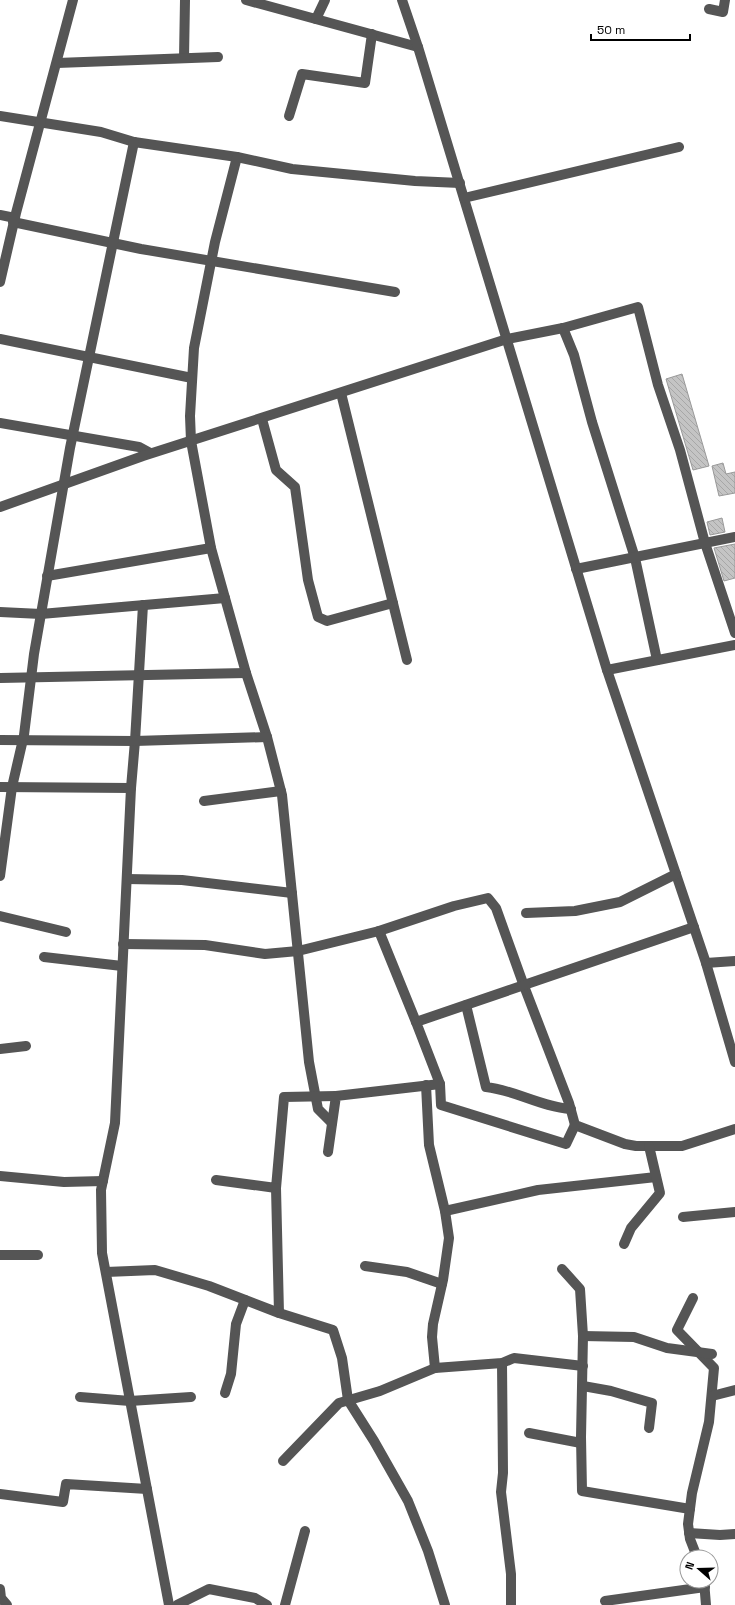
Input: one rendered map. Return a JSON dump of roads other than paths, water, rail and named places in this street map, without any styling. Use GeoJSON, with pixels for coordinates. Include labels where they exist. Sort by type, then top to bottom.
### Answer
{"type":"FeatureCollection","features":[{"type":"Feature","properties":{"kind":"street"},"geometry":{"type":"LineString","coordinates":[[0,282],[14,220],[73,0]]}},
{"type":"Feature","properties":{"kind":"street"},"geometry":{"type":"LineString","coordinates":[[184,58],[185,0]]}},
{"type":"Feature","properties":{"kind":"street"},"geometry":{"type":"LineString","coordinates":[[246,0],[418,47]]}},
{"type":"Feature","properties":{"kind":"street"},"geometry":{"type":"LineString","coordinates":[[316,19],[325,0]]}},
{"type":"Feature","properties":{"kind":"street"},"geometry":{"type":"LineString","coordinates":[[402,0],[460,183],[607,670],[706,963],[735,1062]]}},
{"type":"Feature","properties":{"kind":"street"},"geometry":{"type":"LineString","coordinates":[[709,9],[723,12],[725,2],[735,5]]}},
{"type":"Feature","properties":{"kind":"street"},"geometry":{"type":"LineString","coordinates":[[289,116],[302,74],[365,83],[372,34]]}},
{"type":"Feature","properties":{"kind":"street"},"geometry":{"type":"LineString","coordinates":[[56,64],[218,57]]}},
{"type":"Feature","properties":{"kind":"street"},"geometry":{"type":"LineString","coordinates":[[0,116],[40,124],[101,132],[134,142],[237,157],[292,169],[415,181],[460,183]]}},
{"type":"Feature","properties":{"kind":"street"},"geometry":{"type":"LineString","coordinates":[[0,876],[12,787],[22,741],[47,576],[63,484],[88,356],[134,142]]}},
{"type":"Feature","properties":{"kind":"street"},"geometry":{"type":"LineString","coordinates":[[464,198],[679,148]]}},
{"type":"Feature","properties":{"kind":"street"},"geometry":{"type":"LineString","coordinates":[[237,157],[211,261],[194,348],[190,416],[191,441],[211,548],[246,673],[267,737],[281,791],[309,1062],[318,1109],[332,1123]]}},
{"type":"Feature","properties":{"kind":"street"},"geometry":{"type":"LineString","coordinates":[[0,215],[14,220],[113,243],[396,292]]}},
{"type":"Feature","properties":{"kind":"street"},"geometry":{"type":"LineString","coordinates":[[0,506],[150,453],[507,339],[563,328],[638,307],[658,385],[680,450],[705,543],[735,633]]}},
{"type":"Feature","properties":{"kind":"street"},"geometry":{"type":"LineString","coordinates":[[563,328],[574,355],[592,422],[635,558],[658,660]]}},
{"type":"Feature","properties":{"kind":"street"},"geometry":{"type":"LineString","coordinates":[[0,338],[192,378]]}},
{"type":"Feature","properties":{"kind":"street"},"geometry":{"type":"LineString","coordinates":[[341,393],[407,660]]}},
{"type":"Feature","properties":{"kind":"street"},"geometry":{"type":"LineString","coordinates":[[262,418],[276,470],[295,487],[308,580],[318,617],[327,621],[393,604]]}},
{"type":"Feature","properties":{"kind":"street"},"geometry":{"type":"LineString","coordinates":[[0,423],[139,447],[150,453]]}},
{"type":"Feature","properties":{"kind":"street"},"geometry":{"type":"LineString","coordinates":[[576,569],[735,537]]}},
{"type":"Feature","properties":{"kind":"street"},"geometry":{"type":"LineString","coordinates":[[47,576],[211,548]]}},
{"type":"Feature","properties":{"kind":"street"},"geometry":{"type":"LineString","coordinates":[[0,612],[41,614],[225,598]]}},
{"type":"Feature","properties":{"kind":"street"},"geometry":{"type":"LineString","coordinates":[[142,605],[139,676],[131,788],[115,1122],[101,1190],[102,1253],[169,1605]]}},
{"type":"Feature","properties":{"kind":"street"},"geometry":{"type":"LineString","coordinates":[[607,670],[735,645]]}},
{"type":"Feature","properties":{"kind":"street"},"geometry":{"type":"LineString","coordinates":[[0,678],[246,673]]}},
{"type":"Feature","properties":{"kind":"street"},"geometry":{"type":"LineString","coordinates":[[0,740],[135,741],[267,737]]}},
{"type":"Feature","properties":{"kind":"street"},"geometry":{"type":"LineString","coordinates":[[0,787],[131,788]]}},
{"type":"Feature","properties":{"kind":"street"},"geometry":{"type":"LineString","coordinates":[[204,801],[281,791]]}},
{"type":"Feature","properties":{"kind":"street"},"geometry":{"type":"LineString","coordinates":[[526,913],[575,911],[620,902],[676,874]]}},
{"type":"Feature","properties":{"kind":"street"},"geometry":{"type":"LineString","coordinates":[[127,879],[182,880],[292,892]]}},
{"type":"Feature","properties":{"kind":"street"},"geometry":{"type":"LineString","coordinates":[[123,944],[205,945],[265,954],[298,951],[379,931],[454,906],[488,898],[496,908],[571,1108],[575,1125],[566,1144],[441,1105],[440,1084],[379,931]]}},
{"type":"Feature","properties":{"kind":"street"},"geometry":{"type":"LineString","coordinates":[[0,916],[66,932]]}},
{"type":"Feature","properties":{"kind":"street"},"geometry":{"type":"LineString","coordinates":[[416,1022],[694,928]]}},
{"type":"Feature","properties":{"kind":"street"},"geometry":{"type":"LineString","coordinates":[[44,957],[122,966]]}},
{"type":"Feature","properties":{"kind":"street"},"geometry":{"type":"LineString","coordinates":[[706,963],[735,961]]}},
{"type":"Feature","properties":{"kind":"street"},"geometry":{"type":"LineString","coordinates":[[466,1005],[486,1087],[500,1088],[556,1108],[571,1108]]}},
{"type":"Feature","properties":{"kind":"street"},"geometry":{"type":"LineString","coordinates":[[0,1049],[26,1046]]}},
{"type":"Feature","properties":{"kind":"street"},"geometry":{"type":"LineString","coordinates":[[279,1313],[276,1188],[284,1097],[336,1096],[440,1084]]}},
{"type":"Feature","properties":{"kind":"street"},"geometry":{"type":"LineString","coordinates":[[426,1085],[429,1145],[445,1211],[449,1238],[442,1284],[433,1324],[432,1337],[435,1368]]}},
{"type":"Feature","properties":{"kind":"street"},"geometry":{"type":"LineString","coordinates":[[328,1152],[336,1096]]}},
{"type":"Feature","properties":{"kind":"street"},"geometry":{"type":"LineString","coordinates":[[575,1125],[625,1144],[636,1146],[682,1146],[735,1129]]}},
{"type":"Feature","properties":{"kind":"street"},"geometry":{"type":"LineString","coordinates":[[624,1244],[631,1228],[660,1193],[649,1146]]}},
{"type":"Feature","properties":{"kind":"street"},"geometry":{"type":"LineString","coordinates":[[0,1176],[64,1182],[103,1181]]}},
{"type":"Feature","properties":{"kind":"street"},"geometry":{"type":"LineString","coordinates":[[445,1211],[538,1190],[596,1182],[656,1177]]}},
{"type":"Feature","properties":{"kind":"street"},"geometry":{"type":"LineString","coordinates":[[216,1180],[276,1188]]}},
{"type":"Feature","properties":{"kind":"street"},"geometry":{"type":"LineString","coordinates":[[683,1217],[735,1212]]}},
{"type":"Feature","properties":{"kind":"street"},"geometry":{"type":"LineString","coordinates":[[0,1255],[38,1255]]}},
{"type":"Feature","properties":{"kind":"street"},"geometry":{"type":"LineString","coordinates":[[365,1266],[407,1272],[442,1284]]}},
{"type":"Feature","properties":{"kind":"street"},"geometry":{"type":"LineString","coordinates":[[562,1269],[580,1289],[583,1336],[581,1443],[582,1491],[690,1509]]}},
{"type":"Feature","properties":{"kind":"street"},"geometry":{"type":"LineString","coordinates":[[106,1272],[155,1270],[209,1286],[279,1313],[334,1330],[342,1358],[348,1400],[374,1441],[408,1501],[428,1551],[445,1605]]}},
{"type":"Feature","properties":{"kind":"street"},"geometry":{"type":"LineString","coordinates":[[693,1298],[677,1330],[696,1352],[714,1368],[709,1422],[688,1524],[689,1533],[694,1549]]}},
{"type":"Feature","properties":{"kind":"street"},"geometry":{"type":"LineString","coordinates":[[225,1393],[231,1374],[236,1324],[245,1300]]}},
{"type":"Feature","properties":{"kind":"street"},"geometry":{"type":"LineString","coordinates":[[583,1336],[634,1337],[667,1348],[712,1354]]}},
{"type":"Feature","properties":{"kind":"street"},"geometry":{"type":"LineString","coordinates":[[283,1460],[339,1403],[380,1391],[435,1368],[502,1362],[514,1358],[583,1366]]}},
{"type":"Feature","properties":{"kind":"street"},"geometry":{"type":"LineString","coordinates":[[502,1362],[503,1473],[501,1492],[511,1574],[511,1605]]}},
{"type":"Feature","properties":{"kind":"street"},"geometry":{"type":"LineString","coordinates":[[583,1386],[611,1391],[652,1403],[649,1428]]}},
{"type":"Feature","properties":{"kind":"street"},"geometry":{"type":"LineString","coordinates":[[712,1396],[735,1390]]}},
{"type":"Feature","properties":{"kind":"street"},"geometry":{"type":"LineString","coordinates":[[80,1397],[130,1401],[191,1397]]}},
{"type":"Feature","properties":{"kind":"street"},"geometry":{"type":"LineString","coordinates":[[529,1433],[581,1443]]}},
{"type":"Feature","properties":{"kind":"street"},"geometry":{"type":"LineString","coordinates":[[0,1494],[63,1502],[66,1484],[147,1489]]}},
{"type":"Feature","properties":{"kind":"street"},"geometry":{"type":"LineString","coordinates":[[285,1605],[305,1531]]}},
{"type":"Feature","properties":{"kind":"street"},"geometry":{"type":"LineString","coordinates":[[689,1533],[720,1535],[735,1534]]}},
{"type":"Feature","properties":{"kind":"street"},"geometry":{"type":"LineString","coordinates":[[605,1600],[679,1588]]}},
{"type":"Feature","properties":{"kind":"street"},"geometry":{"type":"LineString","coordinates":[[0,1589],[1,1598],[7,1605]]}},
{"type":"Feature","properties":{"kind":"street"},"geometry":{"type":"LineString","coordinates":[[177,1605],[198,1600],[209,1589],[255,1598],[262,1604]]}},
{"type":"Feature","properties":{"kind":"street"},"geometry":{"type":"LineString","coordinates":[[705,1589],[706,1605]]}}]}
